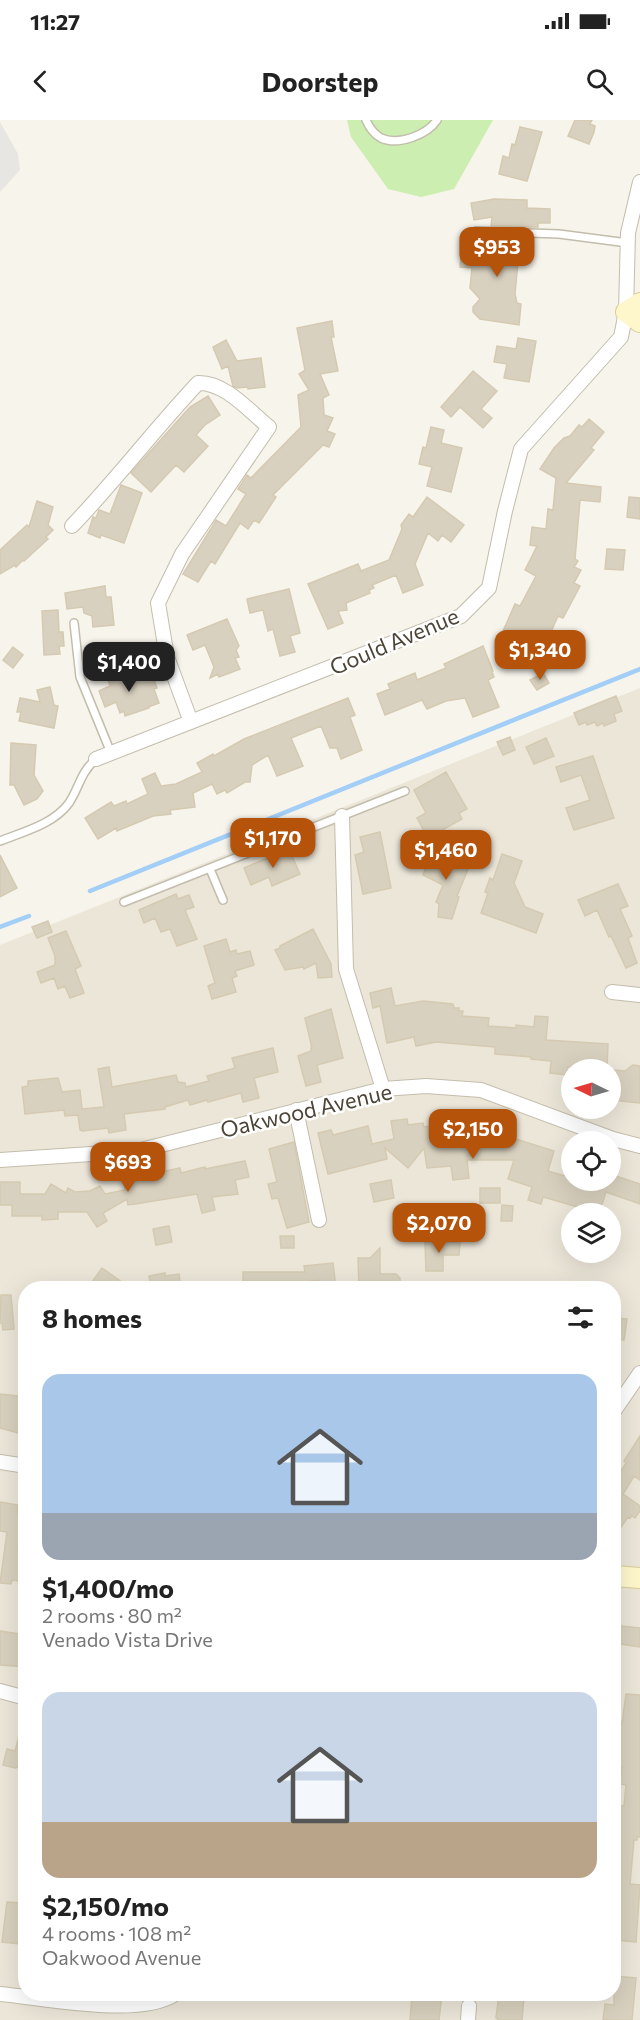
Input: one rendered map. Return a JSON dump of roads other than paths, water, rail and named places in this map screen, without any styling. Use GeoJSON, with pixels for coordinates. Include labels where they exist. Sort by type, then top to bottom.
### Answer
{"type":"FeatureCollection","features":[{"type":"Feature","properties":{"kind":"street","name":"Gould Avenue"},"geometry":{"type":"LineString","coordinates":[[96,759],[461,616],[489,588],[521,449],[621,337],[635,312],[628,243],[640,182]]}},
{"type":"Feature","properties":{"kind":"street"},"geometry":{"type":"LineString","coordinates":[[72,526],[110,487],[159,424],[198,383],[207,383],[231,395],[269,427],[182,554],[158,603],[167,657],[191,722]]}},
{"type":"Feature","properties":{"kind":"street"},"geometry":{"type":"LineString","coordinates":[[342,816],[346,969],[383,1089]]}},
{"type":"Feature","properties":{"kind":"street"},"geometry":{"type":"LineString","coordinates":[[612,992],[640,995]]}},
{"type":"Feature","properties":{"kind":"street","name":"Oakwood Avenue"},"geometry":{"type":"LineString","coordinates":[[0,1160],[137,1151],[383,1089],[426,1086],[481,1090],[613,1139],[640,1146]]}},
{"type":"Feature","properties":{"kind":"street"},"geometry":{"type":"LineString","coordinates":[[296,1110],[319,1220]]}},
{"type":"Feature","properties":{"kind":"street"},"geometry":{"type":"LineString","coordinates":[[621,1401],[640,1373]]}},
{"type":"Feature","properties":{"kind":"street"},"geometry":{"type":"LineString","coordinates":[[0,1462],[18,1465]]}},
{"type":"Feature","properties":{"kind":"street"},"geometry":{"type":"LineString","coordinates":[[621,1576],[640,1578]]}},
{"type":"Feature","properties":{"kind":"street"},"geometry":{"type":"LineString","coordinates":[[0,1691],[18,1696]]}},
{"type":"Feature","properties":{"kind":"street"},"geometry":{"type":"LineString","coordinates":[[0,1994],[18,1996]]}},
{"type":"Feature","properties":{"kind":"street"},"geometry":{"type":"LineString","coordinates":[[67,2001],[124,2007],[165,2001]]}},
{"type":"Feature","properties":{"kind":"lane"},"geometry":{"type":"LineString","coordinates":[[366,120],[378,137],[388,141],[417,135],[432,127],[437,120]]}},
{"type":"Feature","properties":{"kind":"lane"},"geometry":{"type":"LineString","coordinates":[[476,231],[559,234],[628,243]]}},
{"type":"Feature","properties":{"kind":"lane"},"geometry":{"type":"LineString","coordinates":[[74,623],[80,677],[111,753]]}},
{"type":"Feature","properties":{"kind":"lane"},"geometry":{"type":"LineString","coordinates":[[0,841],[47,822],[68,804],[86,768],[96,759]]}},
{"type":"Feature","properties":{"kind":"lane"},"geometry":{"type":"LineString","coordinates":[[124,902],[405,791]]}},
{"type":"Feature","properties":{"kind":"lane"},"geometry":{"type":"LineString","coordinates":[[210,869],[223,900]]}},
{"type":"Feature","properties":{"kind":"waterway"},"geometry":{"type":"LineString","coordinates":[[90,891],[640,669]]}},
{"type":"Feature","properties":{"kind":"waterway"},"geometry":{"type":"LineString","coordinates":[[0,927],[29,916]]}}]}
